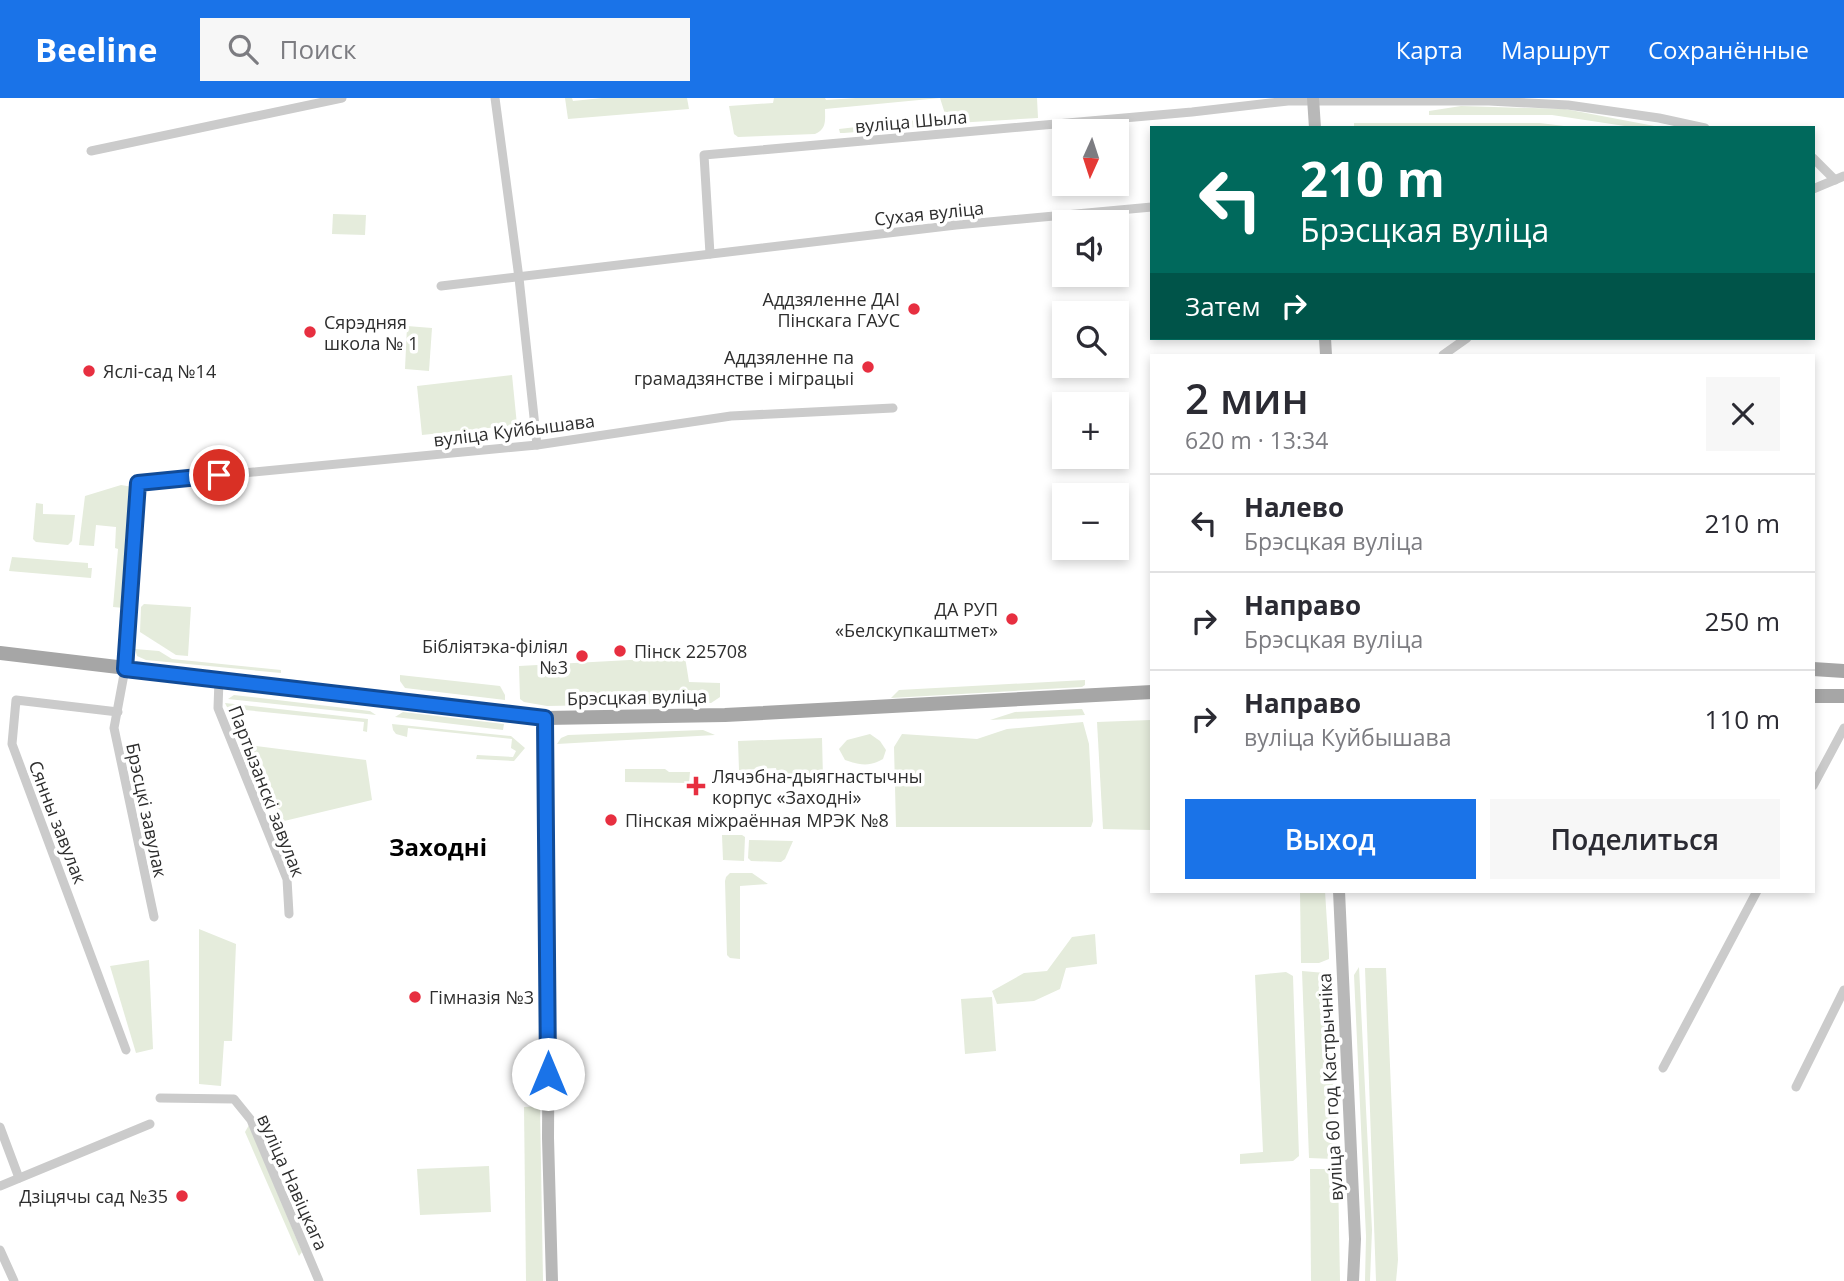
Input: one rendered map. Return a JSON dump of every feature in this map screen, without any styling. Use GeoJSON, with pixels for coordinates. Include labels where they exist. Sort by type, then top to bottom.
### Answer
{"type":"FeatureCollection","features":[{"type":"Feature","properties":{"kind":"main road","name":"Брэсцкая вуліца"},"geometry":{"type":"LineString","coordinates":[[0,653],[545,718],[725,715],[1150,692]]}},
{"type":"Feature","properties":{"kind":"main road"},"geometry":{"type":"LineString","coordinates":[[1815,669],[1844,671]]}},
{"type":"Feature","properties":{"kind":"main road"},"geometry":{"type":"LineString","coordinates":[[1815,696],[1844,696]]}},
{"type":"Feature","properties":{"kind":"street"},"geometry":{"type":"LineString","coordinates":[[91,151],[342,98]]}},
{"type":"Feature","properties":{"kind":"street"},"geometry":{"type":"LineString","coordinates":[[495,98],[519,278],[537,445]]}},
{"type":"Feature","properties":{"kind":"street"},"geometry":{"type":"LineString","coordinates":[[1313,100],[1315,126]]}},
{"type":"Feature","properties":{"kind":"street","name":"вуліца Шыла"},"geometry":{"type":"LineString","coordinates":[[710,254],[705,155],[1313,100],[1568,104],[1696,126]]}},
{"type":"Feature","properties":{"kind":"street"},"geometry":{"type":"LineString","coordinates":[[1815,160],[1839,178],[1815,188]]}},
{"type":"Feature","properties":{"kind":"street","name":"Сухая вуліца"},"geometry":{"type":"LineString","coordinates":[[441,286],[956,225],[1150,207]]}},
{"type":"Feature","properties":{"kind":"street"},"geometry":{"type":"LineString","coordinates":[[1444,354],[1463,340]]}},
{"type":"Feature","properties":{"kind":"street","name":"вуліца Куйбышава"},"geometry":{"type":"LineString","coordinates":[[125,669],[138,483],[537,445],[732,416],[893,408]]}},
{"type":"Feature","properties":{"kind":"street","name":"Брэсцкі завулак"},"geometry":{"type":"LineString","coordinates":[[125,669],[114,728],[154,917]]}},
{"type":"Feature","properties":{"kind":"street","name":"Партызанскі завулак"},"geometry":{"type":"LineString","coordinates":[[219,680],[218,708],[287,879],[289,915]]}},
{"type":"Feature","properties":{"kind":"street","name":"Сянны завулак"},"geometry":{"type":"LineString","coordinates":[[118,712],[16,700],[12,744],[126,1049]]}},
{"type":"Feature","properties":{"kind":"street"},"geometry":{"type":"LineString","coordinates":[[545,718],[549,980],[548,1138],[552,1281]]}},
{"type":"Feature","properties":{"kind":"street"},"geometry":{"type":"LineString","coordinates":[[1815,782],[1844,728]]}},
{"type":"Feature","properties":{"kind":"street","name":"вуліца 60 год Кастрычніка"},"geometry":{"type":"LineString","coordinates":[[1339,893],[1354,1227],[1353,1281]]}},
{"type":"Feature","properties":{"kind":"street"},"geometry":{"type":"LineString","coordinates":[[1662,1068],[1756,893]]}},
{"type":"Feature","properties":{"kind":"street"},"geometry":{"type":"LineString","coordinates":[[1796,1087],[1844,990]]}},
{"type":"Feature","properties":{"kind":"street","name":"вуліца Навіцкага"},"geometry":{"type":"LineString","coordinates":[[160,1098],[234,1099],[251,1120],[318,1281]]}},
{"type":"Feature","properties":{"kind":"street"},"geometry":{"type":"LineString","coordinates":[[0,1186],[150,1124]]}},
{"type":"Feature","properties":{"kind":"street"},"geometry":{"type":"LineString","coordinates":[[0,1126],[19,1178]]}},
{"type":"Feature","properties":{"kind":"street"},"geometry":{"type":"LineString","coordinates":[[0,1250],[13,1281]]}},
{"type":"Feature","properties":{"kind":"green space"},"geometry":{"type":"Polygon","coordinates":[[[565,98],[572,98],[573,101],[602,98],[687,98],[689,109],[568,119],[565,98]]]}},
{"type":"Feature","properties":{"kind":"green space"},"geometry":{"type":"Polygon","coordinates":[[[774,98],[940,98],[825,109],[823,127],[815,134],[738,137],[734,134],[729,106],[773,103],[774,98]]]}},
{"type":"Feature","properties":{"kind":"green space"},"geometry":{"type":"Polygon","coordinates":[[[940,98],[1037,98],[1038,118],[956,123],[946,117],[940,98]]]}},
{"type":"Feature","properties":{"kind":"green space"},"geometry":{"type":"Polygon","coordinates":[[[1461,106],[1565,109],[1654,126],[1625,126],[1552,115],[1429,115],[1429,111],[1461,106]]]}},
{"type":"Feature","properties":{"kind":"green space"},"geometry":{"type":"Polygon","coordinates":[[[927,119],[931,123],[930,126],[844,133],[840,133],[839,129],[927,119]]]}},
{"type":"Feature","properties":{"kind":"green space"},"geometry":{"type":"Polygon","coordinates":[[[1354,123],[1540,123],[1564,126],[1354,126],[1354,123]]]}},
{"type":"Feature","properties":{"kind":"green space"},"geometry":{"type":"Polygon","coordinates":[[[333,214],[366,215],[365,235],[332,234],[333,214]]]}},
{"type":"Feature","properties":{"kind":"green space"},"geometry":{"type":"Polygon","coordinates":[[[407,326],[432,328],[429,371],[405,369],[407,326]]]}},
{"type":"Feature","properties":{"kind":"green space"},"geometry":{"type":"Polygon","coordinates":[[[512,375],[517,425],[422,435],[417,386],[512,375]]]}},
{"type":"Feature","properties":{"kind":"green space"},"geometry":{"type":"Polygon","coordinates":[[[121,485],[133,487],[124,608],[113,607],[118,549],[115,548],[116,527],[96,525],[94,546],[79,545],[85,496],[121,485]]]}},
{"type":"Feature","properties":{"kind":"green space"},"geometry":{"type":"Polygon","coordinates":[[[36,503],[43,504],[43,514],[75,515],[72,541],[68,545],[36,542],[33,539],[36,503]]]}},
{"type":"Feature","properties":{"kind":"green space"},"geometry":{"type":"Polygon","coordinates":[[[12,557],[88,563],[88,568],[92,568],[91,578],[9,571],[12,557]]]}},
{"type":"Feature","properties":{"kind":"green space"},"geometry":{"type":"Polygon","coordinates":[[[144,604],[191,607],[188,656],[176,655],[140,632],[141,607],[144,604]]]}},
{"type":"Feature","properties":{"kind":"green space"},"geometry":{"type":"Polygon","coordinates":[[[135,649],[159,651],[172,659],[281,670],[281,673],[146,660],[137,656],[135,649]]]}},
{"type":"Feature","properties":{"kind":"green space"},"geometry":{"type":"Polygon","coordinates":[[[685,657],[689,682],[720,683],[720,697],[711,703],[547,706],[520,699],[519,666],[685,657]]]}},
{"type":"Feature","properties":{"kind":"green space"},"geometry":{"type":"Polygon","coordinates":[[[400,675],[500,686],[505,700],[405,688],[400,681],[400,675]]]}},
{"type":"Feature","properties":{"kind":"green space"},"geometry":{"type":"Polygon","coordinates":[[[1085,680],[1082,687],[891,698],[899,690],[1085,680]]]}},
{"type":"Feature","properties":{"kind":"green space"},"geometry":{"type":"Polygon","coordinates":[[[234,695],[370,711],[376,715],[228,699],[234,695]]]}},
{"type":"Feature","properties":{"kind":"green space"},"geometry":{"type":"Polygon","coordinates":[[[225,703],[368,719],[367,732],[363,731],[364,722],[245,710],[244,719],[231,715],[225,703]]]}},
{"type":"Feature","properties":{"kind":"green space"},"geometry":{"type":"Polygon","coordinates":[[[1082,709],[1085,715],[990,720],[1015,712],[1082,709]]]}},
{"type":"Feature","properties":{"kind":"green space"},"geometry":{"type":"Polygon","coordinates":[[[403,712],[504,724],[503,730],[395,717],[403,712]]]}},
{"type":"Feature","properties":{"kind":"green space"},"geometry":{"type":"Polygon","coordinates":[[[1150,720],[1150,830],[1103,829],[1097,722],[1150,720]]]}},
{"type":"Feature","properties":{"kind":"green space"},"geometry":{"type":"Polygon","coordinates":[[[1083,722],[1089,744],[1093,821],[1091,827],[896,827],[894,747],[902,734],[977,739],[1007,729],[1083,722]]]}},
{"type":"Feature","properties":{"kind":"green space"},"geometry":{"type":"Polygon","coordinates":[[[392,724],[511,736],[525,748],[514,761],[476,759],[477,755],[513,757],[516,751],[511,748],[512,739],[408,728],[407,737],[396,734],[392,724]]]}},
{"type":"Feature","properties":{"kind":"green space"},"geometry":{"type":"Polygon","coordinates":[[[703,730],[715,735],[557,744],[561,738],[568,735],[703,730]]]}},
{"type":"Feature","properties":{"kind":"green space"},"geometry":{"type":"Polygon","coordinates":[[[870,734],[880,741],[886,750],[883,759],[864,764],[845,760],[839,749],[847,740],[870,734]]]}},
{"type":"Feature","properties":{"kind":"green space"},"geometry":{"type":"Polygon","coordinates":[[[822,738],[823,778],[777,780],[776,768],[739,770],[738,741],[822,738]]]}},
{"type":"Feature","properties":{"kind":"green space"},"geometry":{"type":"Polygon","coordinates":[[[256,746],[366,760],[372,800],[280,822],[252,748],[256,746]]]}},
{"type":"Feature","properties":{"kind":"green space"},"geometry":{"type":"Polygon","coordinates":[[[625,769],[690,772],[689,783],[625,782],[625,769]]]}},
{"type":"Feature","properties":{"kind":"green space"},"geometry":{"type":"Polygon","coordinates":[[[722,835],[745,837],[744,861],[723,860],[722,835]]]}},
{"type":"Feature","properties":{"kind":"green space"},"geometry":{"type":"Polygon","coordinates":[[[749,840],[793,841],[781,862],[751,861],[748,858],[749,840]]]}},
{"type":"Feature","properties":{"kind":"green space"},"geometry":{"type":"Polygon","coordinates":[[[730,873],[752,873],[768,884],[740,886],[740,959],[727,955],[725,881],[730,873]]]}},
{"type":"Feature","properties":{"kind":"green space"},"geometry":{"type":"Polygon","coordinates":[[[1300,893],[1325,893],[1329,959],[1319,963],[1301,963],[1300,893]]]}},
{"type":"Feature","properties":{"kind":"green space"},"geometry":{"type":"Polygon","coordinates":[[[199,929],[236,944],[232,1041],[224,1041],[221,1086],[199,1084],[199,929]]]}},
{"type":"Feature","properties":{"kind":"green space"},"geometry":{"type":"Polygon","coordinates":[[[1095,934],[1097,964],[1066,968],[1060,989],[1034,1001],[997,1004],[992,991],[1024,973],[1047,971],[1072,937],[1095,934]]]}},
{"type":"Feature","properties":{"kind":"green space"},"geometry":{"type":"Polygon","coordinates":[[[149,960],[153,1049],[136,1053],[110,966],[149,960]]]}},
{"type":"Feature","properties":{"kind":"green space"},"geometry":{"type":"Polygon","coordinates":[[[1359,967],[1372,1230],[1370,1281],[1365,1281],[1366,1236],[1354,975],[1359,967]]]}},
{"type":"Feature","properties":{"kind":"green space"},"geometry":{"type":"Polygon","coordinates":[[[1365,968],[1386,968],[1398,1260],[1396,1281],[1376,1281],[1365,968]]]}},
{"type":"Feature","properties":{"kind":"green space"},"geometry":{"type":"Polygon","coordinates":[[[1302,971],[1325,973],[1331,981],[1337,1151],[1333,1159],[1309,1158],[1302,971]]]}},
{"type":"Feature","properties":{"kind":"green space"},"geometry":{"type":"Polygon","coordinates":[[[1286,972],[1293,976],[1299,1156],[1293,1161],[1240,1164],[1240,1154],[1263,1152],[1255,975],[1286,972]]]}},
{"type":"Feature","properties":{"kind":"green space"},"geometry":{"type":"Polygon","coordinates":[[[992,997],[996,1051],[965,1054],[961,999],[992,997]]]}},
{"type":"Feature","properties":{"kind":"green space"},"geometry":{"type":"Polygon","coordinates":[[[540,1106],[543,1281],[526,1281],[524,1107],[540,1106]]]}},
{"type":"Feature","properties":{"kind":"green space"},"geometry":{"type":"Polygon","coordinates":[[[249,1125],[302,1252],[299,1256],[245,1132],[249,1125]]]}},
{"type":"Feature","properties":{"kind":"green space"},"geometry":{"type":"Polygon","coordinates":[[[489,1166],[491,1212],[420,1215],[417,1169],[489,1166]]]}},
{"type":"Feature","properties":{"kind":"green space"},"geometry":{"type":"Polygon","coordinates":[[[1310,1169],[1334,1169],[1338,1172],[1340,1281],[1311,1281],[1310,1169]]]}},
{"type":"Feature","properties":{"kind":"place","name":"Аддзяленне ДАІ Пінскага ГАУС"},"geometry":{"type":"Point","coordinates":[914,309]}},
{"type":"Feature","properties":{"kind":"place","name":"Сярэдняя школа № 1"},"geometry":{"type":"Point","coordinates":[310,332]}},
{"type":"Feature","properties":{"kind":"place","name":"Аддзяленне па грамадзянстве і міграцыі"},"geometry":{"type":"Point","coordinates":[868,367]}},
{"type":"Feature","properties":{"kind":"place","name":"Яслі-сад №14"},"geometry":{"type":"Point","coordinates":[89,371]}},
{"type":"Feature","properties":{"kind":"place","name":"ДА РУП «Белскупкаштмет»"},"geometry":{"type":"Point","coordinates":[1012,619]}},
{"type":"Feature","properties":{"kind":"place","name":"Пінск 225708"},"geometry":{"type":"Point","coordinates":[620,651]}},
{"type":"Feature","properties":{"kind":"place","name":"Бібліятэка-філіял №3"},"geometry":{"type":"Point","coordinates":[582,656]}},
{"type":"Feature","properties":{"kind":"place","name":"Лячэбна-дыягнастычны корпус «Заходні»"},"geometry":{"type":"Point","coordinates":[696,786]}},
{"type":"Feature","properties":{"kind":"place","name":"Пінская міжраённая МРЭК №8"},"geometry":{"type":"Point","coordinates":[611,820]}},
{"type":"Feature","properties":{"kind":"place","name":"Гімназія №3"},"geometry":{"type":"Point","coordinates":[415,997]}},
{"type":"Feature","properties":{"kind":"place","name":"Дзіцячы сад №35"},"geometry":{"type":"Point","coordinates":[182,1196]}},
{"type":"Feature","properties":{"kind":"district","name":"Заходні"},"geometry":{"type":"Point","coordinates":[438,846]}},
{"type":"Feature","properties":{"kind":"route"},"geometry":{"type":"LineString","coordinates":[[219,475],[138,483],[125,669],[545,718],[548,1074]]}}]}
